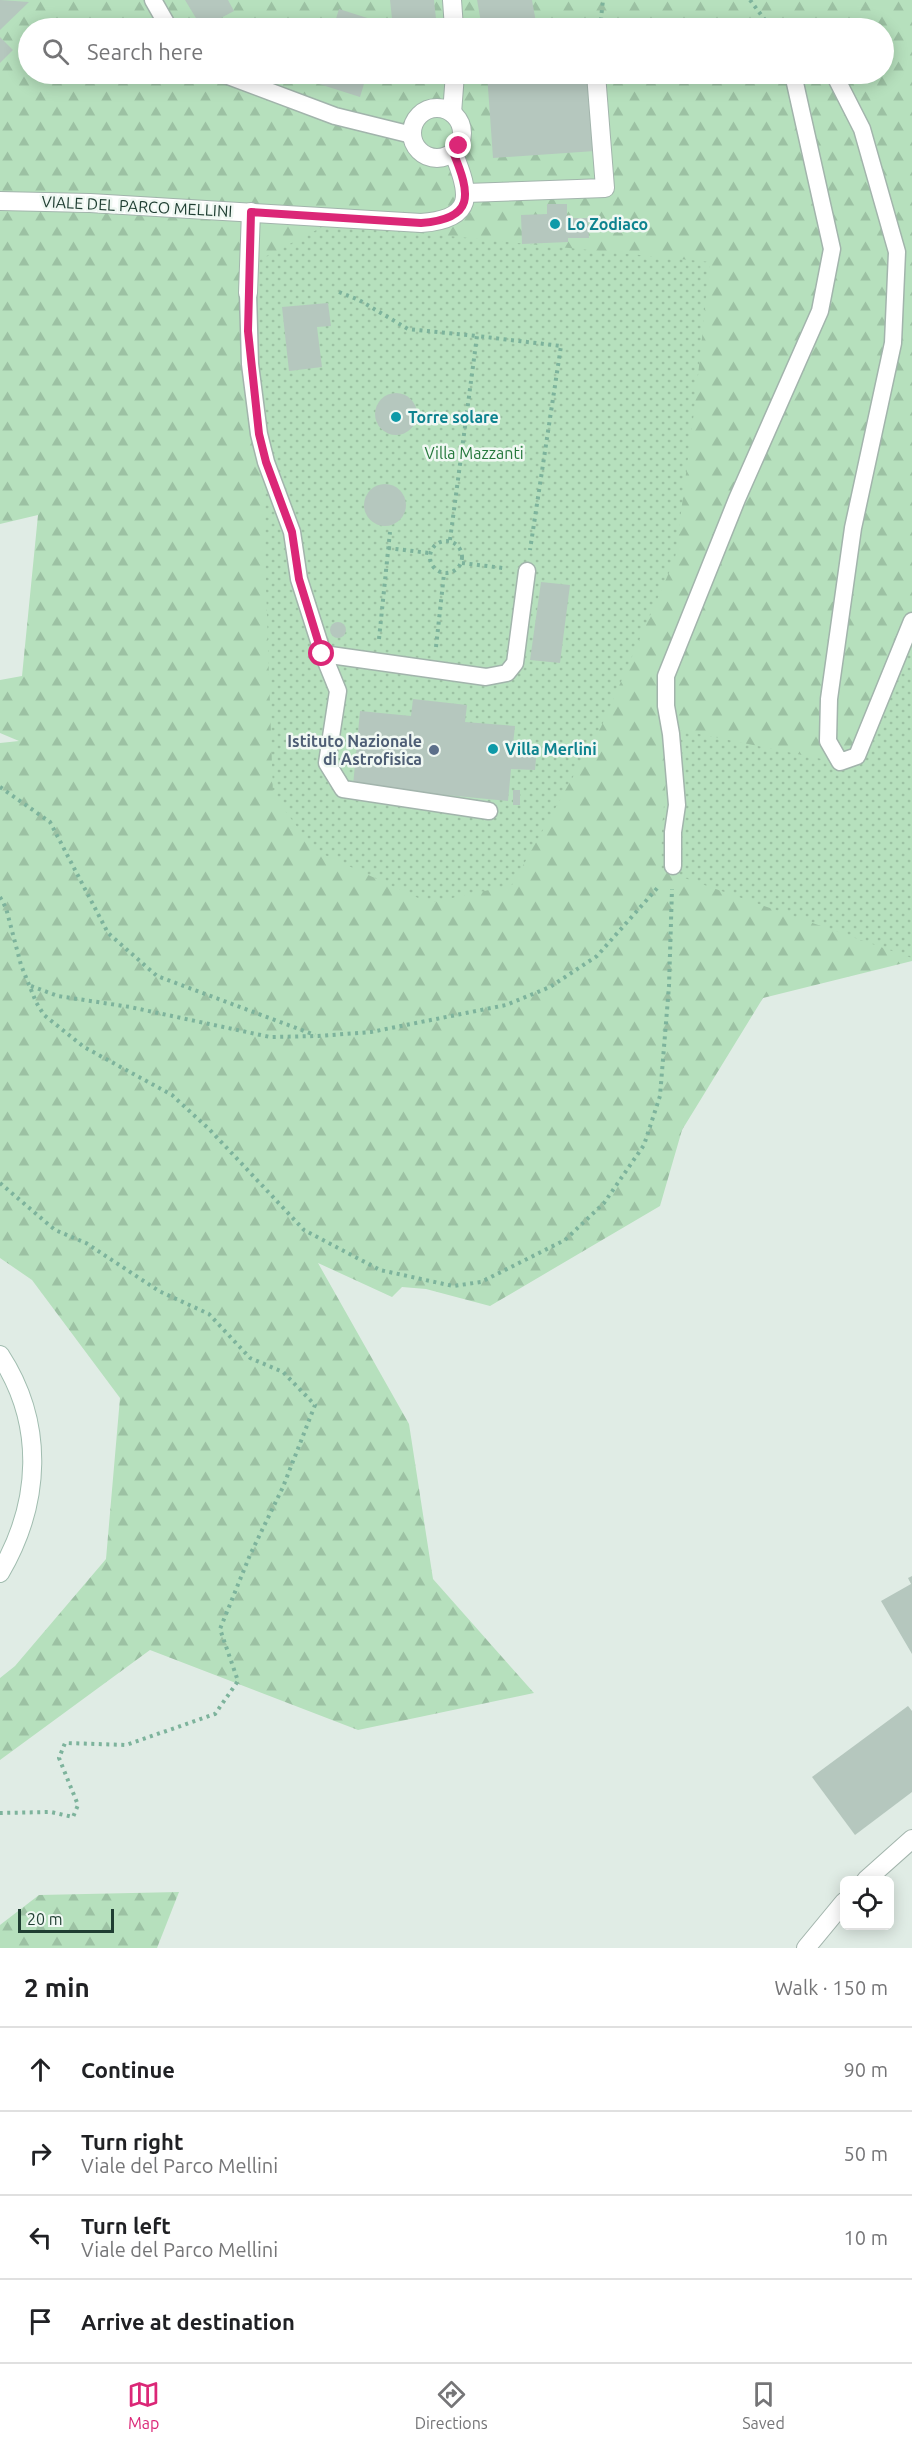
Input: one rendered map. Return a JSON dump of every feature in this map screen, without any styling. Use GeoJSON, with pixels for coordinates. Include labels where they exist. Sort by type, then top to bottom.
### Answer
{"type":"FeatureCollection","features":[{"type":"Feature","properties":{"kind":"street"},"geometry":{"type":"LineString","coordinates":[[452,0],[453,18]]}},
{"type":"Feature","properties":{"kind":"street"},"geometry":{"type":"LineString","coordinates":[[452,113],[455,84]]}},
{"type":"Feature","properties":{"kind":"street"},"geometry":{"type":"LineString","coordinates":[[453,152],[465,182],[466,193],[604,188],[597,84]]}},
{"type":"Feature","properties":{"kind":"street"},"geometry":{"type":"LineString","coordinates":[[428,110],[445,110],[452,113],[457,118],[462,132],[459,146],[453,152],[437,158],[428,156],[414,144],[412,135],[416,120],[428,110]]}},
{"type":"Feature","properties":{"kind":"street","name":"VIALE DEL PARCO MELLINI"},"geometry":{"type":"LineString","coordinates":[[0,201],[251,212],[421,223],[435,222],[454,216],[460,210],[466,193]]}},
{"type":"Feature","properties":{"kind":"street"},"geometry":{"type":"LineString","coordinates":[[248,293],[251,212]]}},
{"type":"Feature","properties":{"kind":"street"},"geometry":{"type":"LineString","coordinates":[[0,1355],[14,1381],[24,1409],[31,1438],[33,1474],[20,1533],[0,1573]]}},
{"type":"Feature","properties":{"kind":"street"},"geometry":{"type":"LineString","coordinates":[[871,1876],[912,1839]]}},
{"type":"Feature","properties":{"kind":"street"},"geometry":{"type":"LineString","coordinates":[[806,1948],[840,1907]]}},
{"type":"Feature","properties":{"kind":"lane"},"geometry":{"type":"LineString","coordinates":[[153,0],[163,18]]}},
{"type":"Feature","properties":{"kind":"lane"},"geometry":{"type":"LineString","coordinates":[[249,84],[334,116],[412,135]]}},
{"type":"Feature","properties":{"kind":"lane"},"geometry":{"type":"LineString","coordinates":[[673,866],[673,832],[677,805],[666,705],[666,676],[737,499],[820,311],[832,249],[795,84]]}},
{"type":"Feature","properties":{"kind":"lane"},"geometry":{"type":"LineString","coordinates":[[839,84],[862,129],[897,252],[893,343],[854,528],[829,699],[828,741],[840,762],[857,756],[912,621]]}},
{"type":"Feature","properties":{"kind":"lane"},"geometry":{"type":"LineString","coordinates":[[248,293],[250,364],[259,434],[266,462],[290,523],[299,579],[322,654],[338,691],[327,763],[342,789],[489,811]]}},
{"type":"Feature","properties":{"kind":"lane"},"geometry":{"type":"LineString","coordinates":[[322,654],[486,677],[507,673],[515,663],[527,572]]}},
{"type":"Feature","properties":{"kind":"path"},"geometry":{"type":"LineString","coordinates":[[601,18],[603,0]]}},
{"type":"Feature","properties":{"kind":"path"},"geometry":{"type":"LineString","coordinates":[[750,0],[764,18]]}},
{"type":"Feature","properties":{"kind":"path"},"geometry":{"type":"LineString","coordinates":[[339,292],[359,300],[408,329],[561,346],[527,572],[462,563]]}},
{"type":"Feature","properties":{"kind":"path"},"geometry":{"type":"LineString","coordinates":[[450,540],[477,336]]}},
{"type":"Feature","properties":{"kind":"path"},"geometry":{"type":"LineString","coordinates":[[417,414],[465,419]]}},
{"type":"Feature","properties":{"kind":"path"},"geometry":{"type":"LineString","coordinates":[[377,661],[390,532]]}},
{"type":"Feature","properties":{"kind":"path"},"geometry":{"type":"LineString","coordinates":[[450,540],[461,549],[462,563],[455,572],[444,574],[435,570],[430,562],[429,553],[434,545],[450,540]]}},
{"type":"Feature","properties":{"kind":"path"},"geometry":{"type":"LineString","coordinates":[[388,549],[429,553]]}},
{"type":"Feature","properties":{"kind":"path"},"geometry":{"type":"LineString","coordinates":[[434,669],[444,574]]}},
{"type":"Feature","properties":{"kind":"path"},"geometry":{"type":"LineString","coordinates":[[0,787],[50,822],[108,933],[157,976],[318,1036]]}},
{"type":"Feature","properties":{"kind":"path"},"geometry":{"type":"LineString","coordinates":[[30,986],[58,996],[129,1007],[270,1037],[371,1032],[506,1005],[550,987],[597,956],[655,894],[673,866]]}},
{"type":"Feature","properties":{"kind":"path"},"geometry":{"type":"LineString","coordinates":[[0,897],[6,908],[21,965],[36,1002],[44,1015],[84,1047],[172,1095],[210,1130],[304,1230],[380,1270],[453,1286],[480,1282],[565,1240],[604,1203],[644,1144],[660,1096],[669,986],[673,866]]}},
{"type":"Feature","properties":{"kind":"path"},"geometry":{"type":"LineString","coordinates":[[0,1184],[55,1230],[86,1243],[159,1291],[209,1314],[250,1358],[283,1372],[315,1405],[284,1487],[250,1555],[220,1629],[238,1681],[215,1714],[126,1745],[65,1743],[58,1758],[78,1805],[73,1817],[51,1812],[0,1814]]}},
{"type":"Feature","properties":{"kind":"green space"},"geometry":{"type":"Polygon","coordinates":[[[0,0],[912,0],[912,961],[763,998],[682,1130],[660,1206],[490,1306],[426,1289],[402,1287],[392,1297],[318,1263],[409,1424],[433,1579],[534,1693],[358,1730],[150,1650],[0,1760],[0,1678],[15,1666],[106,1559],[120,1398],[32,1280],[0,1258],[0,743],[19,741],[0,733],[0,680],[22,676],[38,515],[0,524],[0,0]]]}},
{"type":"Feature","properties":{"kind":"green space","name":"Villa Mazzanti"},"geometry":{"type":"Polygon","coordinates":[[[328,224],[710,262],[675,559],[601,727],[512,885],[429,903],[314,850],[273,794],[255,262],[328,224]]]}},
{"type":"Feature","properties":{"kind":"green space"},"geometry":{"type":"Polygon","coordinates":[[[912,627],[912,958],[659,869],[670,728],[856,766],[912,627]]]}},
{"type":"Feature","properties":{"kind":"green space"},"geometry":{"type":"Polygon","coordinates":[[[179,1892],[157,1948],[0,1948],[0,1925],[39,1895],[179,1892]]]}},
{"type":"Feature","properties":{"kind":"building"},"geometry":{"type":"Polygon","coordinates":[[[0,0],[29,2],[0,30],[0,0]]]}},
{"type":"Feature","properties":{"kind":"building"},"geometry":{"type":"Polygon","coordinates":[[[185,0],[228,0],[234,11],[221,18],[196,18],[185,0]]]}},
{"type":"Feature","properties":{"kind":"building"},"geometry":{"type":"Polygon","coordinates":[[[390,0],[434,0],[436,18],[392,18],[390,0]]]}},
{"type":"Feature","properties":{"kind":"building"},"geometry":{"type":"Polygon","coordinates":[[[477,0],[532,0],[535,18],[480,18],[477,0]]]}},
{"type":"Feature","properties":{"kind":"building"},"geometry":{"type":"Polygon","coordinates":[[[339,9],[367,18],[336,18],[339,9]]]}},
{"type":"Feature","properties":{"kind":"building"},"geometry":{"type":"Polygon","coordinates":[[[0,37],[13,50],[0,63],[0,37]]]}},
{"type":"Feature","properties":{"kind":"building"},"geometry":{"type":"Polygon","coordinates":[[[319,84],[364,84],[360,97],[319,84]]]}},
{"type":"Feature","properties":{"kind":"building"},"geometry":{"type":"Polygon","coordinates":[[[488,84],[591,84],[595,151],[493,158],[488,84]]]}},
{"type":"Feature","properties":{"kind":"building","name":"Lo Zodiaco"},"geometry":{"type":"Polygon","coordinates":[[[547,204],[567,204],[567,218],[588,218],[589,238],[568,238],[568,242],[522,244],[521,215],[547,214],[547,204]]]}},
{"type":"Feature","properties":{"kind":"building"},"geometry":{"type":"Polygon","coordinates":[[[328,303],[331,326],[317,327],[322,367],[289,371],[282,307],[328,303]]]}},
{"type":"Feature","properties":{"kind":"building","name":"Torre solare"},"geometry":{"type":"Polygon","coordinates":[[[396,393],[411,399],[417,414],[411,429],[396,435],[381,429],[375,414],[381,399],[396,393]]]}},
{"type":"Feature","properties":{"kind":"building"},"geometry":{"type":"Polygon","coordinates":[[[385,484],[393,485],[400,490],[405,497],[405,513],[400,520],[393,525],[385,526],[377,525],[370,520],[365,513],[364,505],[365,497],[370,490],[377,485],[385,484]]]}},
{"type":"Feature","properties":{"kind":"building"},"geometry":{"type":"Polygon","coordinates":[[[541,582],[570,585],[560,663],[530,660],[541,582]]]}},
{"type":"Feature","properties":{"kind":"building"},"geometry":{"type":"Polygon","coordinates":[[[338,622],[344,624],[346,630],[344,636],[338,638],[332,636],[330,630],[332,624],[338,622]]]}},
{"type":"Feature","properties":{"kind":"building","name":"Villa Merlini"},"geometry":{"type":"Polygon","coordinates":[[[413,699],[467,705],[465,722],[515,726],[513,744],[537,747],[535,770],[511,769],[508,801],[353,786],[360,711],[411,716],[413,699]]]}},
{"type":"Feature","properties":{"kind":"building"},"geometry":{"type":"Polygon","coordinates":[[[513,790],[520,790],[520,805],[513,805],[513,790]]]}},
{"type":"Feature","properties":{"kind":"building"},"geometry":{"type":"Polygon","coordinates":[[[912,1576],[912,1654],[881,1601],[911,1584],[908,1578],[912,1576]]]}},
{"type":"Feature","properties":{"kind":"building"},"geometry":{"type":"Polygon","coordinates":[[[908,1706],[912,1711],[912,1792],[855,1835],[812,1777],[908,1706]]]}},
{"type":"Feature","properties":{"kind":"place","name":"Lo Zodiaco"},"geometry":{"type":"Point","coordinates":[555,224]}},
{"type":"Feature","properties":{"kind":"place","name":"Torre solare"},"geometry":{"type":"Point","coordinates":[396,417]}},
{"type":"Feature","properties":{"kind":"place","name":"Villa Merlini"},"geometry":{"type":"Point","coordinates":[493,749]}},
{"type":"Feature","properties":{"kind":"place","name":"Istituto Nazionale di Astrofisica"},"geometry":{"type":"Point","coordinates":[434,750]}},
{"type":"Feature","properties":{"kind":"route"},"geometry":{"type":"LineString","coordinates":[[322,654],[299,579],[287,514],[266,462],[259,434],[248,331],[251,212],[421,223],[446,219],[454,216],[460,210],[466,193],[465,182],[453,152],[459,146]]}}]}
